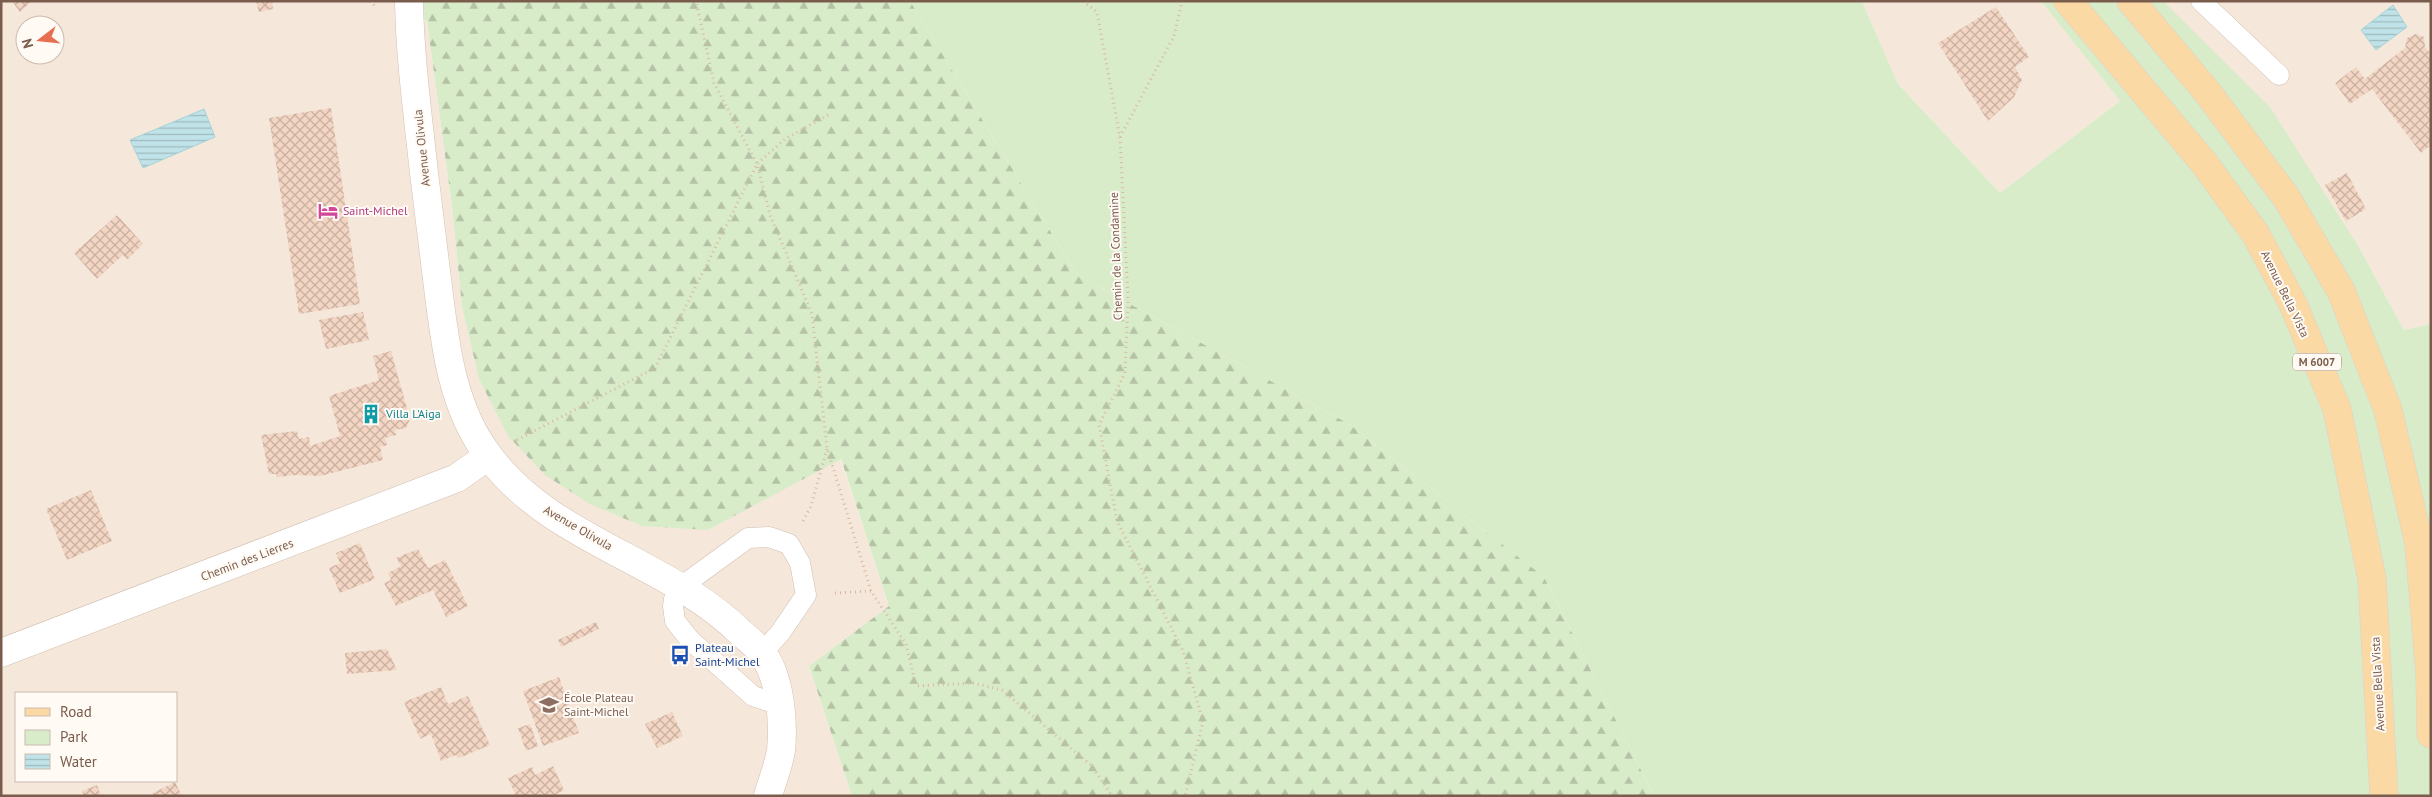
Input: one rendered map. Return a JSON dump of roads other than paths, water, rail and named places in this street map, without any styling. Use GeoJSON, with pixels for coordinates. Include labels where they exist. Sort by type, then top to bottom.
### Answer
{"type":"FeatureCollection","features":[{"type":"Feature","properties":{"kind":"main road","name":"Avenue Bella Vista"},"geometry":{"type":"LineString","coordinates":[[2068,1],[2204,163],[2255,233],[2293,304],[2337,409],[2372,579],[2384,796]]}},
{"type":"Feature","properties":{"kind":"main road"},"geometry":{"type":"LineString","coordinates":[[2137,3],[2286,197],[2341,292],[2388,410],[2419,543],[2430,674],[2431,734]]}},
{"type":"Feature","properties":{"kind":"street","name":"Avenue Olivula"},"geometry":{"type":"LineString","coordinates":[[409,1],[409,35],[430,225],[450,370],[457,395],[488,456],[517,487],[544,509],[682,586],[727,618],[762,654],[776,680],[780,705],[781,750],[768,796]]}},
{"type":"Feature","properties":{"kind":"street","name":"Chemin des Lierres"},"geometry":{"type":"LineString","coordinates":[[1,653],[457,478],[488,456]]}},
{"type":"Feature","properties":{"kind":"lane"},"geometry":{"type":"LineString","coordinates":[[2201,1],[2279,75]]}},
{"type":"Feature","properties":{"kind":"lane"},"geometry":{"type":"LineString","coordinates":[[762,654],[780,634],[806,595],[800,563],[789,544],[769,537],[748,538],[682,586],[673,606],[675,621],[690,640],[753,696],[780,705]]}},
{"type":"Feature","properties":{"kind":"water"},"geometry":{"type":"Polygon","coordinates":[[[2393,5],[2407,27],[2376,50],[2361,30],[2393,5]]]}},
{"type":"Feature","properties":{"kind":"water"},"geometry":{"type":"Polygon","coordinates":[[[204,109],[215,137],[143,168],[130,140],[204,109]]]}},
{"type":"Feature","properties":{"kind":"place","name":"Saint-Michel"},"geometry":{"type":"Point","coordinates":[328,211]}},
{"type":"Feature","properties":{"kind":"place","name":"Villa L'Aiga"},"geometry":{"type":"Point","coordinates":[371,414]}},
{"type":"Feature","properties":{"kind":"place","name":"Plateau Saint-Michel"},"geometry":{"type":"Point","coordinates":[680,655]}},
{"type":"Feature","properties":{"kind":"place","name":"École Plateau Saint-Michel"},"geometry":{"type":"Point","coordinates":[549,705]}}]}
